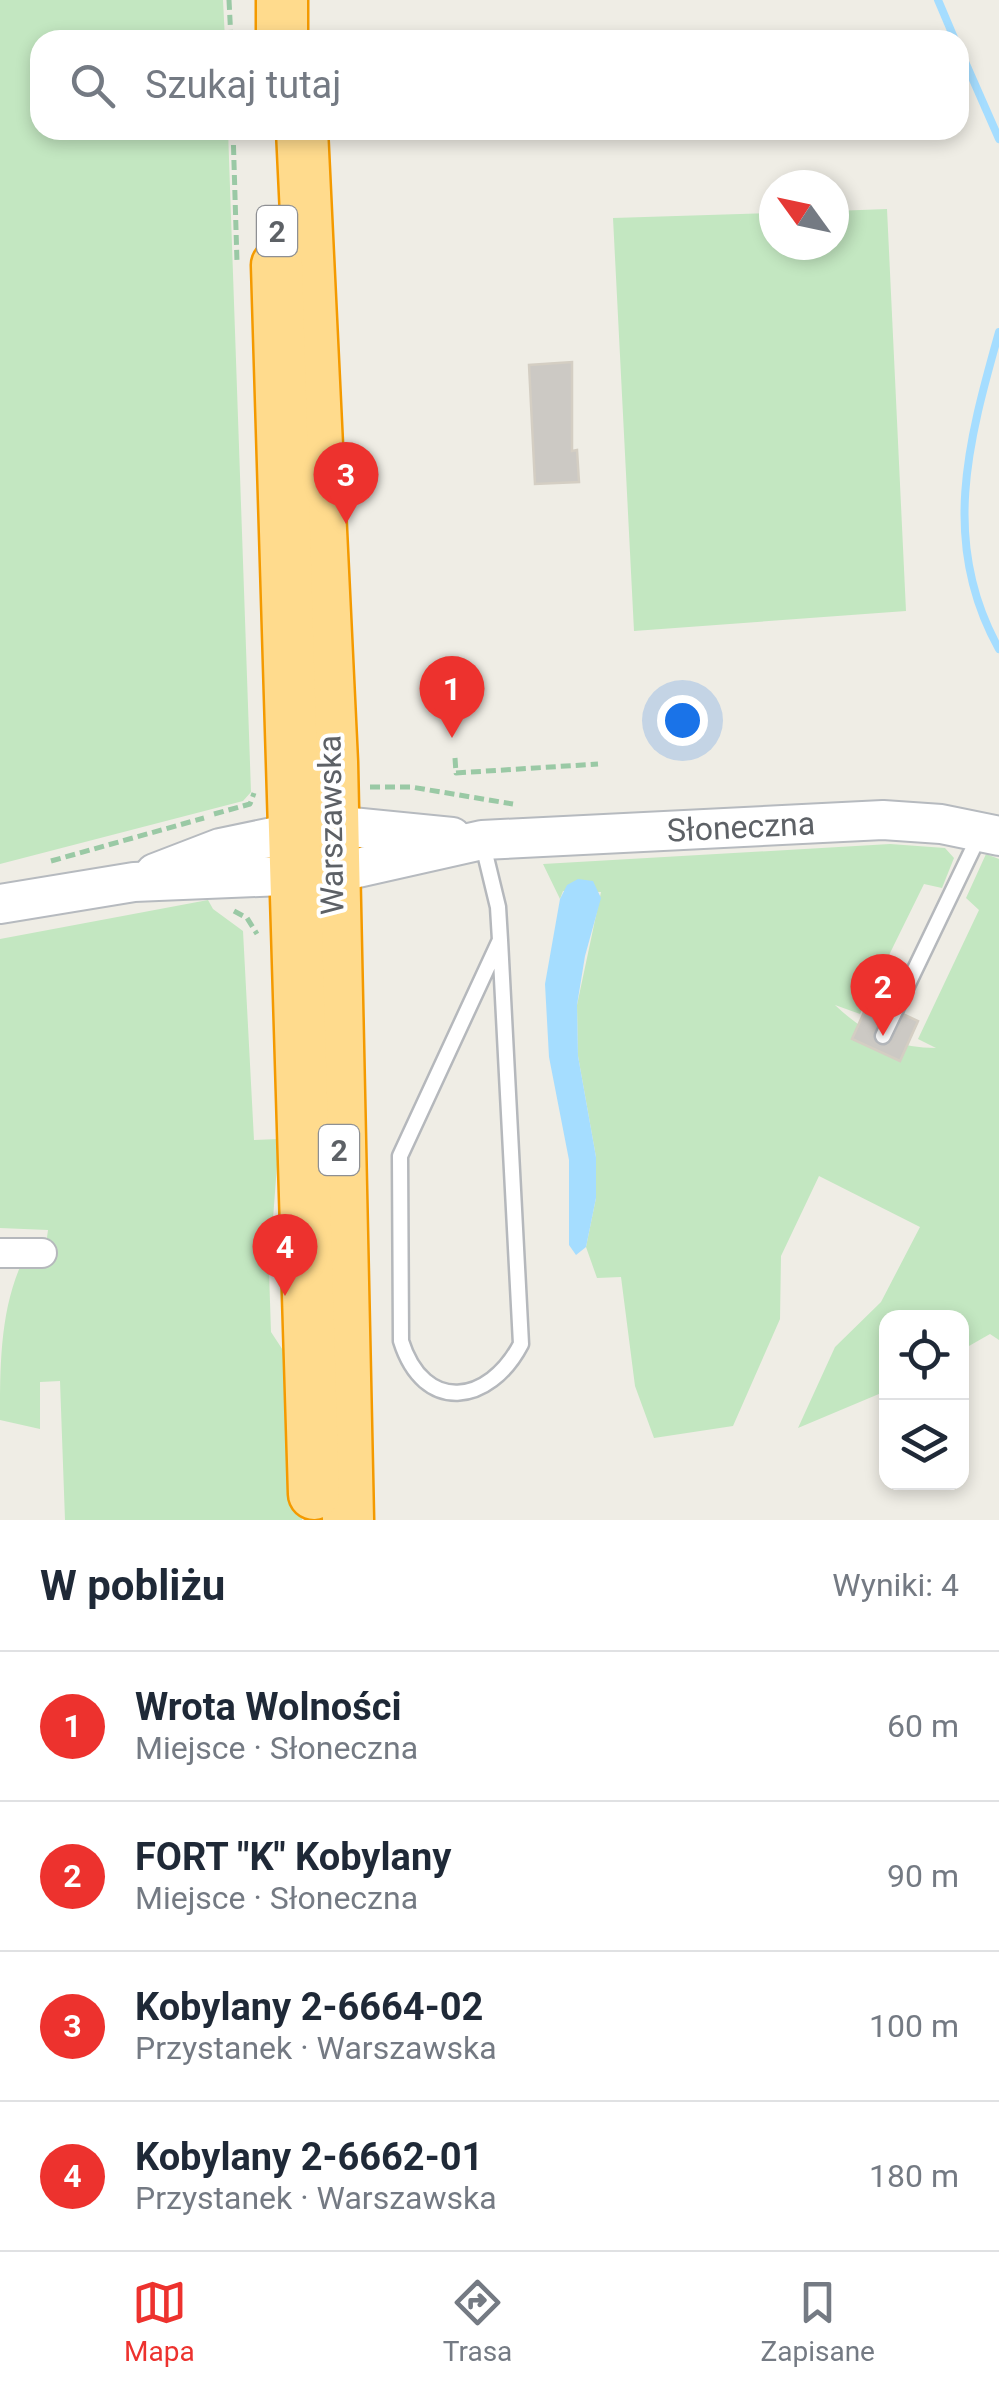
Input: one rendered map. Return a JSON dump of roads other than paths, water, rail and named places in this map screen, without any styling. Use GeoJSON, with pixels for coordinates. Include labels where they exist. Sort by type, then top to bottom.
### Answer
{"type":"FeatureCollection","features":[{"type":"Feature","properties":{"kind":"highway","name":"Warszawska"},"geometry":{"type":"LineString","coordinates":[[275,140],[322,839],[314,1520]]}},
{"type":"Feature","properties":{"kind":"highway","name":"Warszawska"},"geometry":{"type":"LineString","coordinates":[[303,140],[314,346],[322,839],[348,1520]]}},
{"type":"Feature","properties":{"kind":"street","name":"Słoneczna"},"geometry":{"type":"LineString","coordinates":[[0,904],[134,882],[220,848],[322,839],[482,840],[884,820],[990,833]]}},
{"type":"Feature","properties":{"kind":"street"},"geometry":{"type":"LineString","coordinates":[[2,1260],[42,1252]]}},
{"type":"Feature","properties":{"kind":"lane"},"geometry":{"type":"LineString","coordinates":[[883,1036],[990,833]]}},
{"type":"Feature","properties":{"kind":"lane"},"geometry":{"type":"LineString","coordinates":[[482,840],[498,907],[500,940],[521,1344],[509,1366],[488,1385],[469,1393],[444,1393],[410,1369],[401,1342],[400,1156],[500,940]]}},
{"type":"Feature","properties":{"kind":"water"},"geometry":{"type":"Polygon","coordinates":[[[578,879],[593,881],[601,898],[577,1005],[578,1056],[596,1157],[596,1198],[586,1247],[576,1255],[569,1245],[569,1160],[549,1057],[545,984],[560,899],[567,885],[578,879]]]}},
{"type":"Feature","properties":{"kind":"waterway"},"geometry":{"type":"LineString","coordinates":[[938,0],[951,30]]}},
{"type":"Feature","properties":{"kind":"waterway"},"geometry":{"type":"LineString","coordinates":[[969,71],[999,139]]}},
{"type":"Feature","properties":{"kind":"waterway"},"geometry":{"type":"LineString","coordinates":[[999,332],[978,413],[965,492],[970,571],[981,610],[999,649]]}},
{"type":"Feature","properties":{"kind":"place","name":"Kobylany 2-6664-02"},"geometry":{"type":"Point","coordinates":[346,524]}},
{"type":"Feature","properties":{"kind":"place","name":"Wrota Wolności"},"geometry":{"type":"Point","coordinates":[452,738]}},
{"type":"Feature","properties":{"kind":"place","name":"FORT \"K\" Kobylany"},"geometry":{"type":"Point","coordinates":[883,1036]}},
{"type":"Feature","properties":{"kind":"place","name":"Kobylany 2-6662-01"},"geometry":{"type":"Point","coordinates":[285,1296]}}]}
